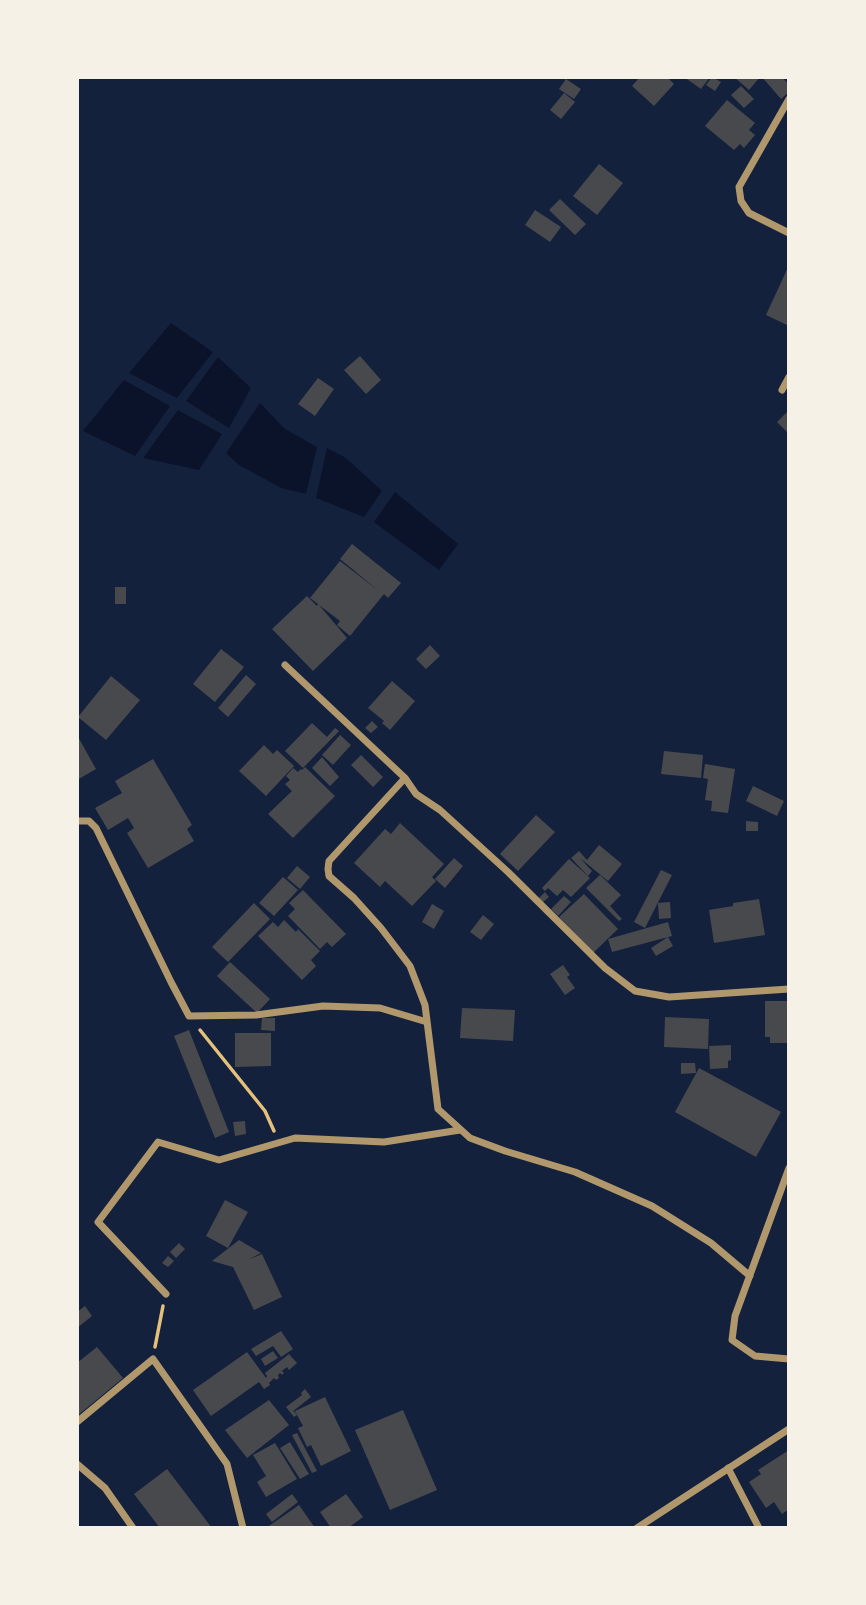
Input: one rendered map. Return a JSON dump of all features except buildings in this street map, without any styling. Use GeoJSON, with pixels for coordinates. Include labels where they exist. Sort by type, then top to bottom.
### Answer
{"type":"FeatureCollection","features":[{"type":"Feature","properties":{"kind":"street"},"geometry":{"type":"LineString","coordinates":[[789,99],[740,187],[741,201],[749,213],[789,233]]}},
{"type":"Feature","properties":{"kind":"street"},"geometry":{"type":"LineString","coordinates":[[782,390],[789,377]]}},
{"type":"Feature","properties":{"kind":"street"},"geometry":{"type":"LineString","coordinates":[[285,665],[405,778],[416,794],[440,810],[606,968],[635,991],[669,998],[789,989]]}},
{"type":"Feature","properties":{"kind":"street"},"geometry":{"type":"LineString","coordinates":[[405,778],[329,861],[328,869],[329,876],[354,898],[381,928],[410,967],[425,1005],[438,1109],[470,1138],[575,1172],[652,1206],[711,1243],[750,1276]]}},
{"type":"Feature","properties":{"kind":"street"},"geometry":{"type":"LineString","coordinates":[[77,821],[89,821],[96,828],[189,1016],[256,1015],[323,1006],[369,1007],[427,1022]]}},
{"type":"Feature","properties":{"kind":"street"},"geometry":{"type":"LineString","coordinates":[[166,1294],[99,1222],[158,1142],[219,1160],[295,1138],[384,1142],[460,1129]]}},
{"type":"Feature","properties":{"kind":"street"},"geometry":{"type":"LineString","coordinates":[[789,1168],[735,1317],[732,1340],[755,1356],[789,1359]]}},
{"type":"Feature","properties":{"kind":"street"},"geometry":{"type":"LineString","coordinates":[[77,1422],[153,1359],[227,1464],[243,1528]]}},
{"type":"Feature","properties":{"kind":"street"},"geometry":{"type":"LineString","coordinates":[[637,1528],[789,1429]]}},
{"type":"Feature","properties":{"kind":"street"},"geometry":{"type":"LineString","coordinates":[[77,1464],[105,1488],[133,1528]]}},
{"type":"Feature","properties":{"kind":"street"},"geometry":{"type":"LineString","coordinates":[[728,1468],[759,1528]]}},
{"type":"Feature","properties":{"kind":"path"},"geometry":{"type":"LineString","coordinates":[[189,1016],[265,1111],[279,1142]]}},
{"type":"Feature","properties":{"kind":"path"},"geometry":{"type":"LineString","coordinates":[[153,1359],[166,1294]]}},
{"type":"Feature","properties":{"kind":"water"},"geometry":{"type":"Polygon","coordinates":[[[171,323],[213,352],[177,398],[129,373],[171,323]]]}},
{"type":"Feature","properties":{"kind":"water"},"geometry":{"type":"Polygon","coordinates":[[[218,357],[251,388],[229,428],[186,401],[218,357]]]}},
{"type":"Feature","properties":{"kind":"water"},"geometry":{"type":"Polygon","coordinates":[[[124,380],[170,406],[135,456],[83,431],[124,380]]]}},
{"type":"Feature","properties":{"kind":"water"},"geometry":{"type":"Polygon","coordinates":[[[260,403],[285,429],[317,447],[306,494],[281,488],[239,465],[226,453],[260,403]]]}},
{"type":"Feature","properties":{"kind":"water"},"geometry":{"type":"Polygon","coordinates":[[[178,410],[222,434],[199,470],[143,458],[178,410]]]}},
{"type":"Feature","properties":{"kind":"water"},"geometry":{"type":"Polygon","coordinates":[[[327,448],[346,458],[382,491],[364,517],[316,498],[327,448]]]}},
{"type":"Feature","properties":{"kind":"water"},"geometry":{"type":"Polygon","coordinates":[[[395,492],[458,544],[439,570],[374,522],[395,492]]]}}]}
